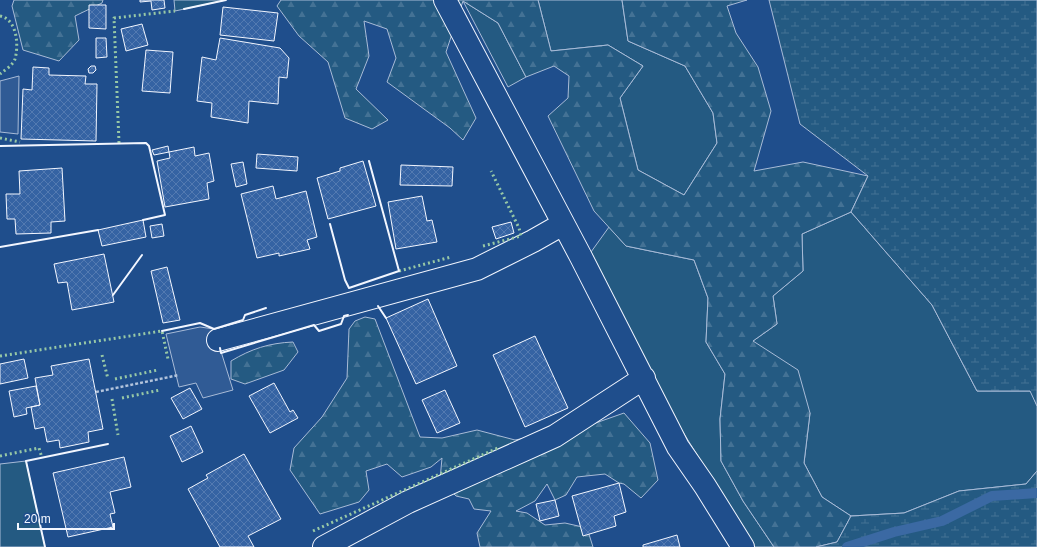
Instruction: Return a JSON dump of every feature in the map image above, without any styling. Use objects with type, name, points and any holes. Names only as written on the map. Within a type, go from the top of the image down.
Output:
[{"type":"street","points":[[445,0],[644,378],[678,446],[743,547]]},
{"type":"street","points":[[218,340],[476,269],[533,242],[563,224]]},
{"type":"street","points":[[324,547],[408,502],[555,436],[644,378]]},
{"type":"path","points":[[96,392],[179,375]]},
{"type":"green space","points":[[14,0],[103,0],[102,3],[75,16],[79,40],[59,61],[23,50],[12,6]]},
{"type":"green space","points":[[174,0],[226,0],[175,11]]},
{"type":"green space","points":[[281,0],[538,0],[551,51],[608,45],[643,66],[620,98],[638,170],[684,195],[717,143],[713,113],[685,66],[628,41],[622,0],[747,0],[727,6],[736,33],[758,67],[771,111],[754,171],[803,162],[868,176],[851,212],[802,234],[803,271],[773,296],[777,324],[753,341],[798,370],[810,413],[804,463],[822,497],[851,516],[837,542],[816,547],[774,547],[743,501],[721,461],[720,419],[725,374],[706,342],[708,298],[694,260],[626,246],[594,211],[548,116],[568,98],[569,76],[554,66],[526,77],[498,23],[463,1],[446,52],[476,118],[463,140],[450,128],[387,82],[396,58],[387,29],[364,21],[369,56],[356,89],[388,120],[372,129],[345,118],[328,62],[299,36],[277,6]]},
{"type":"green space","points":[[538,0],[622,0],[628,41],[685,66],[713,113],[717,143],[684,195],[638,170],[620,98],[643,66],[608,45],[551,51]]},
{"type":"green space","points":[[769,0],[1037,0],[1037,406],[1030,391],[977,391],[932,305],[851,212],[868,176],[800,124]]},
{"type":"green space","points":[[463,1],[498,23],[526,77],[508,87]]},
{"type":"green space","points":[[851,212],[932,305],[977,391],[1031,391],[1037,406],[1037,471],[1026,484],[959,491],[904,513],[851,516],[822,497],[804,463],[810,413],[753,341],[777,324],[773,296],[803,271],[802,234]]},
{"type":"green space","points":[[609,227],[626,246],[694,260],[708,298],[706,342],[725,374],[720,419],[721,461],[743,501],[774,547],[749,547],[719,490],[658,392],[591,252]]},
{"type":"green space","points":[[365,317],[375,319],[420,437],[442,438],[477,430],[515,440],[590,425],[624,413],[650,443],[658,480],[641,498],[624,484],[619,483],[605,474],[577,477],[566,495],[555,500],[547,484],[535,501],[516,511],[527,513],[545,525],[565,523],[587,528],[593,547],[480,547],[477,533],[491,511],[474,509],[469,499],[456,496],[440,480],[442,458],[431,467],[402,477],[387,464],[366,471],[369,490],[359,502],[320,514],[290,470],[294,448],[322,417],[347,378],[349,329],[355,321]]},
{"type":"green space","points":[[293,342],[298,352],[284,370],[245,384],[231,379],[231,361],[260,347]]},
{"type":"green space","points":[[26,461],[45,547],[0,547],[0,464]]},
{"type":"green space","points":[[1037,471],[1037,547],[816,547],[837,542],[851,516],[904,513],[959,491],[1026,484]]},
{"type":"shaded area","points":[[19,76],[18,134],[0,132],[0,81]]},
{"type":"shaded area","points":[[200,327],[214,329],[233,390],[203,398],[196,383],[179,387],[166,334]]},
{"type":"building","points":[[140,0],[164,0],[165,8],[152,10],[151,1],[140,2]]},
{"type":"building","points":[[89,5],[106,5],[106,29],[89,28]]},
{"type":"building","points":[[223,7],[278,13],[274,41],[220,35]]},
{"type":"building","points":[[142,24],[148,45],[126,51],[121,29]]},
{"type":"building","points":[[96,38],[106,38],[107,57],[96,58]]},
{"type":"building","points":[[220,38],[280,48],[289,58],[287,78],[279,77],[278,104],[249,101],[248,123],[211,117],[212,103],[197,101],[202,57],[216,60]]},
{"type":"building","points":[[146,50],[173,52],[170,93],[142,91]]},
{"type":"building","points":[[91,66],[95,66],[96,70],[93,73],[89,73],[88,69]]},
{"type":"building","points":[[33,67],[49,68],[49,75],[86,76],[85,84],[97,84],[96,141],[21,139],[23,89],[32,90]]},
{"type":"building","points":[[168,146],[169,152],[154,155],[152,150]]},
{"type":"building","points":[[194,147],[195,156],[209,153],[214,181],[207,183],[209,199],[165,207],[157,161],[170,158],[169,152]]},
{"type":"building","points":[[257,154],[298,157],[297,171],[256,168]]},
{"type":"building","points":[[363,161],[376,206],[328,219],[317,178],[340,171],[340,168]]},
{"type":"building","points":[[243,162],[247,184],[236,187],[231,164]]},
{"type":"building","points":[[401,165],[453,167],[452,186],[400,185]]},
{"type":"building","points":[[62,168],[65,221],[51,222],[51,233],[16,234],[15,219],[7,219],[6,194],[20,194],[19,171]]},
{"type":"building","points":[[273,186],[276,199],[306,191],[317,237],[307,240],[310,249],[279,256],[279,253],[257,258],[241,194]]},
{"type":"building","points":[[422,196],[427,221],[432,220],[437,242],[396,249],[388,202]]},
{"type":"building","points":[[143,220],[146,237],[102,246],[98,230]]},
{"type":"building","points":[[511,222],[514,233],[496,239],[492,227]]},
{"type":"building","points":[[162,224],[164,236],[152,238],[150,226]]},
{"type":"building","points":[[104,254],[114,302],[72,310],[67,282],[58,283],[54,264]]},
{"type":"building","points":[[167,267],[180,320],[163,323],[151,271]]},
{"type":"building","points":[[428,299],[457,366],[416,384],[386,318]]},
{"type":"building","points":[[535,336],[568,408],[525,427],[493,355]]},
{"type":"building","points":[[24,359],[28,378],[0,384],[0,364]]},
{"type":"building","points":[[89,359],[103,429],[88,432],[89,442],[60,448],[59,440],[47,442],[44,427],[35,429],[31,407],[40,405],[35,378],[53,375],[51,366]]},
{"type":"building","points":[[274,383],[290,412],[293,410],[298,418],[270,433],[249,396]]},
{"type":"building","points":[[36,386],[40,405],[26,408],[27,414],[14,417],[9,391]]},
{"type":"building","points":[[190,388],[202,409],[183,419],[171,398]]},
{"type":"building","points":[[445,390],[460,423],[437,433],[422,400]]},
{"type":"building","points":[[191,426],[203,452],[182,462],[170,436]]},
{"type":"building","points":[[244,454],[281,519],[248,536],[254,547],[220,547],[188,489],[208,478],[206,475]]},
{"type":"building","points":[[124,457],[131,487],[110,492],[115,513],[110,514],[113,527],[68,537],[53,473]]},
{"type":"building","points":[[619,483],[626,512],[614,516],[616,526],[583,536],[572,496]]},
{"type":"building","points":[[555,500],[559,516],[540,521],[536,504]]},
{"type":"building","points":[[677,535],[680,547],[643,547],[643,545]]},
{"type":"waterway","points":[[847,547],[894,532],[942,521],[992,496],[1037,493]]},
{"type":"hedge","points":[[119,143],[114,18],[175,11]]},
{"type":"hedge","points":[[0,16],[6,18],[13,27],[17,47],[14,61],[0,74]]},
{"type":"hedge","points":[[0,138],[20,142]]},
{"type":"hedge","points":[[483,246],[521,236],[519,228],[491,171]]},
{"type":"hedge","points":[[399,271],[451,257]]},
{"type":"hedge","points":[[0,356],[162,331],[168,359]]},
{"type":"hedge","points":[[102,355],[108,379]]},
{"type":"hedge","points":[[115,379],[158,370]]},
{"type":"hedge","points":[[122,398],[160,390]]},
{"type":"hedge","points":[[112,399],[118,435]]},
{"type":"hedge","points":[[313,531],[500,447]]},
{"type":"hedge","points":[[0,456],[39,448],[42,458]]},
{"type":"wall","points":[[184,9],[226,0]]},
{"type":"wall","points":[[0,146],[146,143],[149,146],[165,215],[143,220]]},
{"type":"wall","points":[[330,224],[345,280],[349,288],[399,271],[369,161]]},
{"type":"wall","points":[[0,247],[98,230]]},
{"type":"wall","points":[[113,295],[142,255]]},
{"type":"wall","points":[[378,306],[386,318]]},
{"type":"wall","points":[[162,331],[200,323],[214,329],[243,320],[245,315],[266,308]]},
{"type":"wall","points":[[220,348],[221,353],[314,325],[319,331],[341,324],[344,316],[348,315]]},
{"type":"wall","points":[[45,547],[26,461],[108,444]]}]
